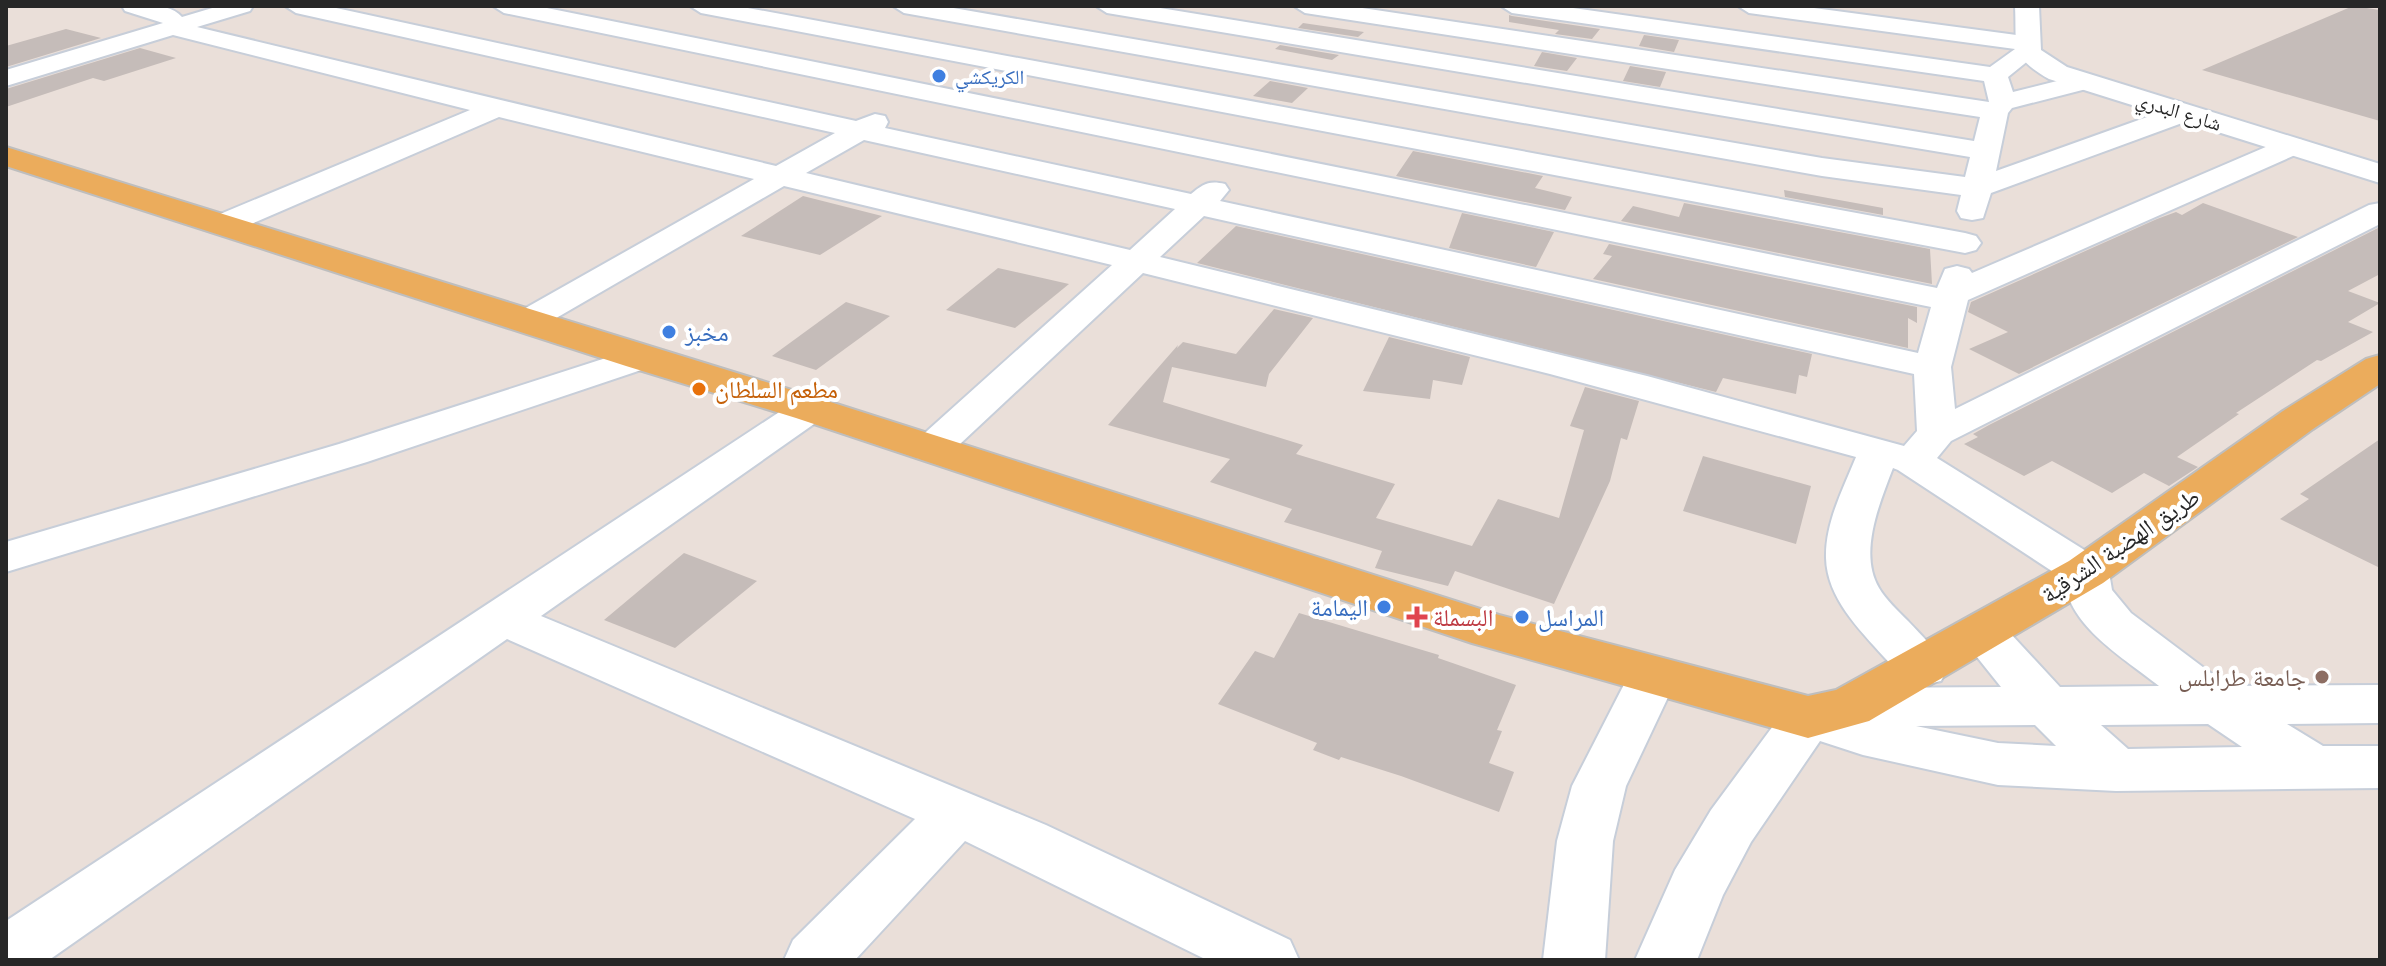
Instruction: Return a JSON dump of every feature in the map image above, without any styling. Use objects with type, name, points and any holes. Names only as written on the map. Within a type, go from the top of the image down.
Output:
[{"type":"main road","points":[[6,156],[810,409],[1490,630],[1653,676],[1829,712]]},
{"type":"main road","name":"طريق الهضبة الشرقية","points":[[1829,712],[1923,668],[2086,572],[2298,420],[2380,367]]},
{"type":"street","points":[[133,6],[169,16],[186,32],[494,110],[1137,260],[1616,379],[1896,456],[2086,572],[2089,594],[2114,625],[2215,703],[2314,768]]},
{"type":"street","points":[[6,78],[242,6]]},
{"type":"street","points":[[296,6],[1932,367]]},
{"type":"street","points":[[504,6],[1952,298],[2292,146]]},
{"type":"street","points":[[904,6],[1822,167],[1977,188],[2184,113]]},
{"type":"street","points":[[527,321],[1078,6]]},
{"type":"street","points":[[1107,6],[1986,151]]},
{"type":"street","points":[[1305,6],[1406,13],[1998,96],[2085,82]]},
{"type":"street","points":[[1512,6],[1998,96]]},
{"type":"street","points":[[1749,6],[2026,47]]},
{"type":"street","points":[[224,224],[664,38],[722,8],[1965,243]]},
{"type":"street","points":[[1937,433],[1932,367],[1952,298],[1998,96],[2026,47],[2027,10],[1998,10]]},
{"type":"street","points":[[931,449],[1406,13]]},
{"type":"street","name":"شارع البدري","points":[[2026,47],[2043,65],[2085,82],[2380,174]]},
{"type":"street","points":[[1923,668],[1855,589],[1848,566],[1857,512],[1896,456],[2380,212]]},
{"type":"street","points":[[6,557],[353,453],[640,358]]},
{"type":"street","points":[[6,955],[499,617],[810,409]]},
{"type":"street","points":[[499,617],[1026,842],[1268,960]]},
{"type":"street","points":[[1981,632],[2046,705],[2116,770]]},
{"type":"street","points":[[1574,960],[1585,841],[1599,786],[1653,676]]},
{"type":"street","points":[[1666,960],[1696,888],[1731,826],[1829,712],[2046,705],[2380,704]]},
{"type":"street","points":[[1829,712],[1863,735],[1998,764],[2116,770],[2380,767]]},
{"type":"street","points":[[815,960],[956,813]]},
{"type":"building","points":[[2353,6],[2380,10],[2380,121],[2202,70]]},
{"type":"building","points":[[1509,15],[1600,29],[1592,39],[1555,34],[1559,30],[1509,22]]},
{"type":"building","points":[[1303,23],[1364,32],[1358,37],[1298,28]]},
{"type":"building","points":[[66,29],[101,38],[6,67],[6,46]]},
{"type":"building","points":[[1644,35],[1679,40],[1674,52],[1639,46]]},
{"type":"building","points":[[1280,45],[1339,55],[1332,60],[1275,49]]},
{"type":"building","points":[[140,48],[176,58],[104,81],[93,78],[6,107],[6,89]]},
{"type":"building","points":[[1542,52],[1577,58],[1567,71],[1534,66]]},
{"type":"building","points":[[1630,66],[1666,72],[1660,87],[1623,81]]},
{"type":"building","points":[[1270,81],[1308,88],[1292,103],[1253,96]]},
{"type":"building","points":[[1413,151],[1543,176],[1535,188],[1572,197],[1565,210],[1396,176]]},
{"type":"building","points":[[1784,190],[1883,208],[1883,215],[1785,197]]},
{"type":"building","points":[[803,196],[882,216],[820,255],[741,236]]},
{"type":"building","points":[[1684,203],[1930,249],[1932,284],[1621,221],[1633,206],[1679,217]]},
{"type":"building","points":[[2203,203],[2298,237],[2019,374],[1969,349],[2008,332],[1968,312],[1971,302],[2157,219],[2176,212],[2182,215]]},
{"type":"building","points":[[1462,213],[1554,232],[1536,267],[1449,248]]},
{"type":"building","points":[[1236,226],[1812,354],[1807,377],[1799,375],[1796,394],[1723,378],[1716,392],[1197,263]]},
{"type":"building","points":[[2380,227],[2380,274],[2348,291],[2380,303],[2348,322],[2373,332],[2321,361],[2317,360],[2236,413],[2239,414],[2177,457],[2198,467],[2169,486],[2144,473],[2112,493],[2052,461],[2024,476],[1964,444],[1978,437],[1973,434],[1989,425]]},
{"type":"building","points":[[1609,244],[1917,307],[1917,323],[1908,318],[1908,348],[1593,279],[1612,256],[1603,254]]},
{"type":"building","points":[[998,268],[1069,284],[1015,328],[946,310]]},
{"type":"building","points":[[846,302],[890,316],[816,370],[772,356]]},
{"type":"building","points":[[1274,309],[1313,318],[1269,374],[1266,387],[1172,367],[1163,402],[1303,445],[1296,454],[1395,484],[1376,518],[1472,546],[1498,499],[1559,518],[1584,430],[1570,426],[1585,387],[1639,401],[1627,440],[1621,438],[1610,481],[1554,604],[1455,571],[1448,586],[1375,568],[1382,551],[1284,522],[1292,509],[1210,482],[1230,459],[1108,425],[1178,345],[1177,348],[1183,342],[1236,354]]},
{"type":"building","points":[[1389,337],[1470,357],[1462,385],[1433,380],[1430,399],[1363,391]]},
{"type":"building","points":[[2380,439],[2380,568],[2280,519],[2309,499],[2300,494]]},
{"type":"building","points":[[1703,456],[1811,486],[1796,544],[1683,511]]},
{"type":"building","points":[[684,553],[757,581],[675,648],[604,620]]},
{"type":"building","points":[[1299,613],[1439,655],[1438,658],[1516,685],[1497,730],[1502,731],[1489,763],[1514,772],[1499,812],[1401,776],[1341,757],[1339,760],[1313,750],[1317,743],[1218,704],[1255,651],[1274,658]]},
{"type":"place","name":"الكريكشي","points":[[939,76]]},
{"type":"place","name":"مخبز","points":[[669,332]]},
{"type":"place","name":"مطعم السلطان","points":[[699,389]]},
{"type":"place","name":"اليمامة","points":[[1384,607]]},
{"type":"place","name":"البسملة","points":[[1417,617]]},
{"type":"place","name":"المراسل","points":[[1522,617]]},
{"type":"place","name":"جامعة طرابلس","points":[[2322,677]]}]
